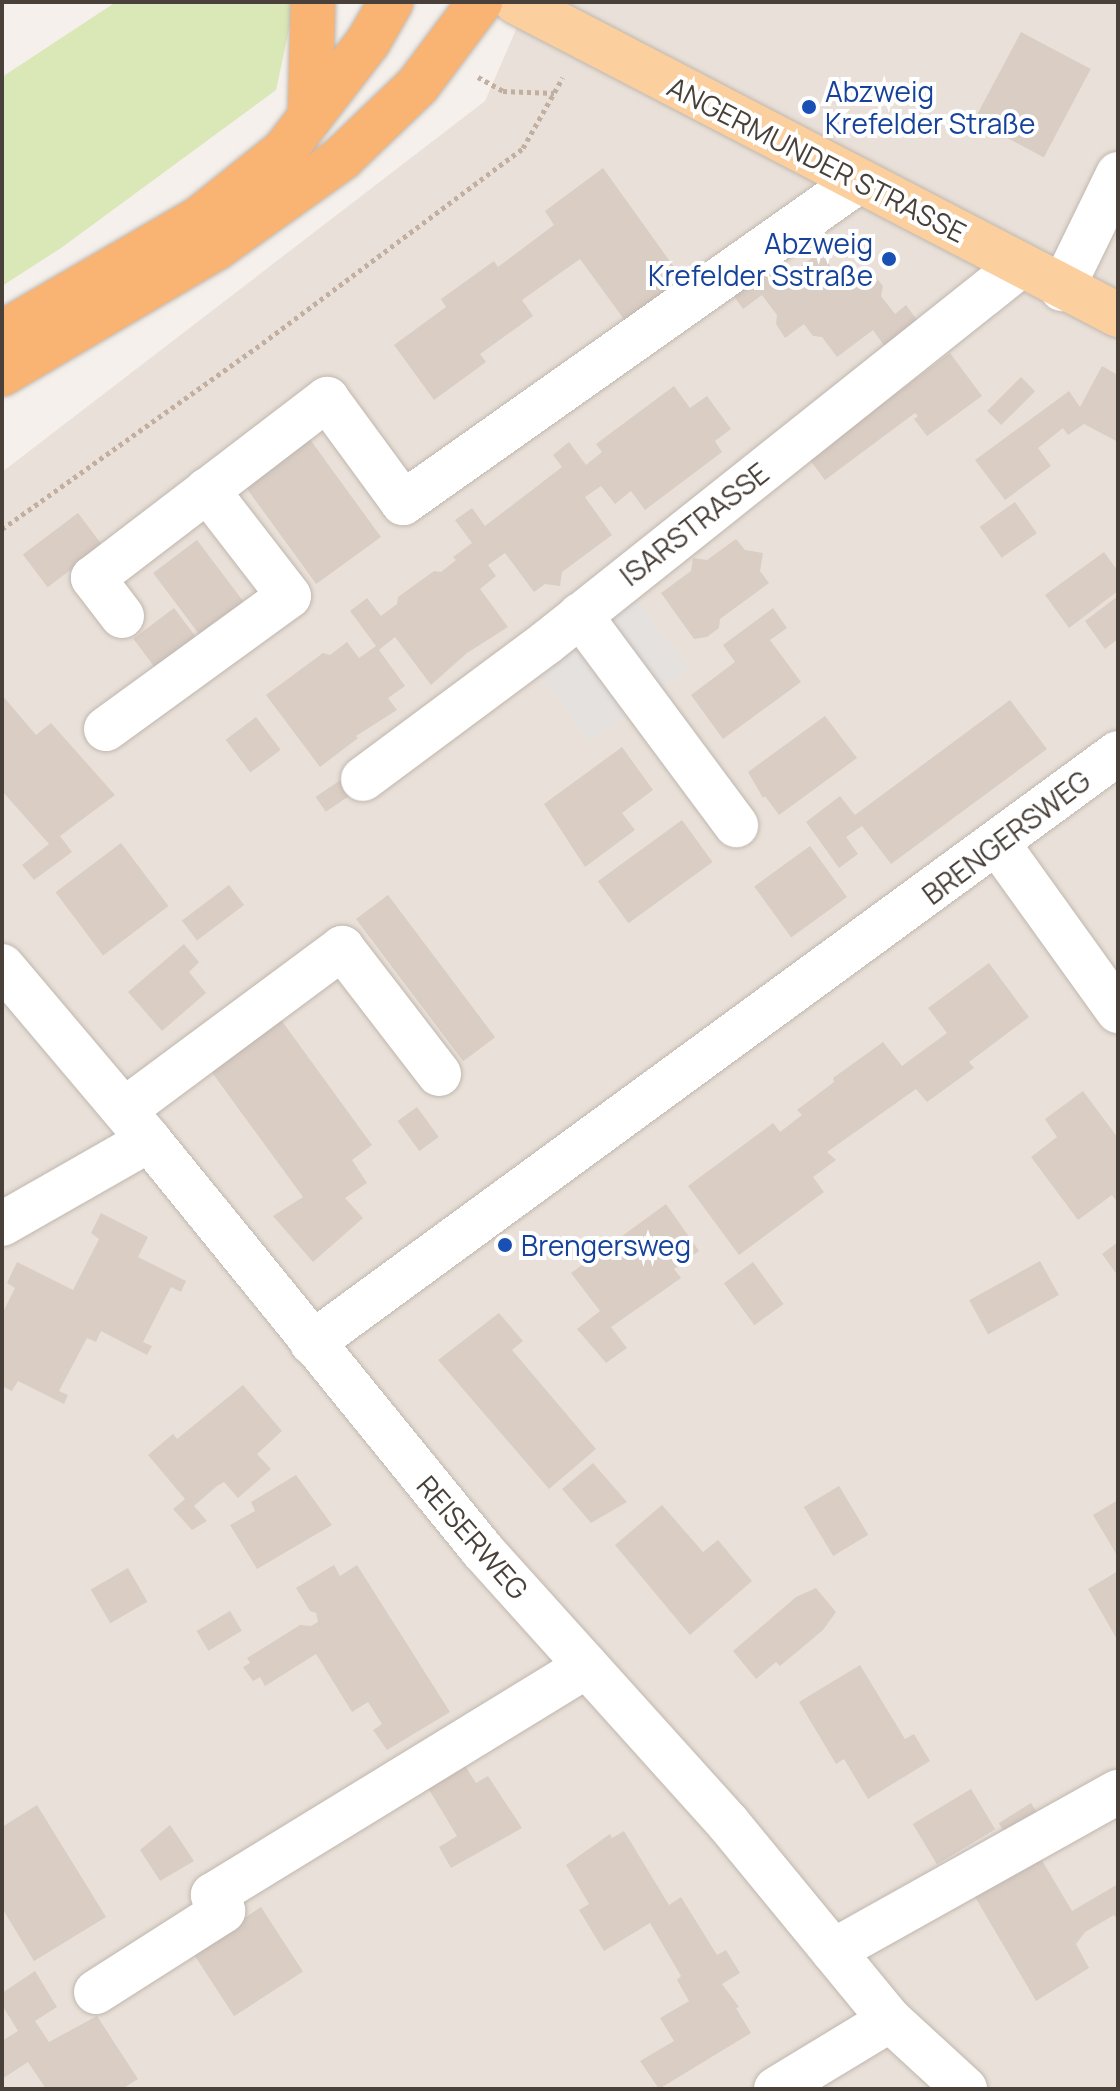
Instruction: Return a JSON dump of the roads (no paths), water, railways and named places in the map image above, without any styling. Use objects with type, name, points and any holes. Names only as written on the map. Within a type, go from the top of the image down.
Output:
[{"type":"highway","points":[[310,117],[313,2]]},
{"type":"highway","points":[[2,333],[199,219],[284,151],[368,42],[391,2]]},
{"type":"highway","points":[[2,374],[216,248],[342,158],[418,85],[480,2]]},
{"type":"main road","name":"ANGERMUNDER STRASSE","points":[[516,2],[1062,289],[1118,315]]},
{"type":"street","points":[[1062,289],[1118,174]]},
{"type":"street","points":[[122,616],[93,578],[327,399],[403,503],[859,181]]},
{"type":"street","name":"ISARSTRASSE","points":[[363,779],[546,643],[1021,265]]},
{"type":"street","points":[[106,729],[289,596],[207,490]]},
{"type":"street","points":[[580,615],[736,825]]},
{"type":"street","name":"BRENGERSWEG","points":[[312,1343],[998,844],[1118,753]]},
{"type":"street","points":[[998,844],[1118,1011]]},
{"type":"street","points":[[2,1224],[137,1125],[342,948],[439,1074]]},
{"type":"street","name":"REISERWEG","points":[[2,966],[137,1125],[483,1551],[728,1823],[890,2020],[965,2089]]},
{"type":"street","points":[[96,1992],[223,1911],[213,1895],[586,1666]]},
{"type":"street","points":[[833,1951],[1118,1792]]},
{"type":"street","points":[[776,2089],[890,2020]]},
{"type":"place","name":"Abzweig Krefelder Straße","points":[[809,107]]},
{"type":"place","name":"Abzweig Krefelder Sstraße","points":[[889,259]]},
{"type":"place","name":"Brengersweg","points":[[505,1245]]}]
